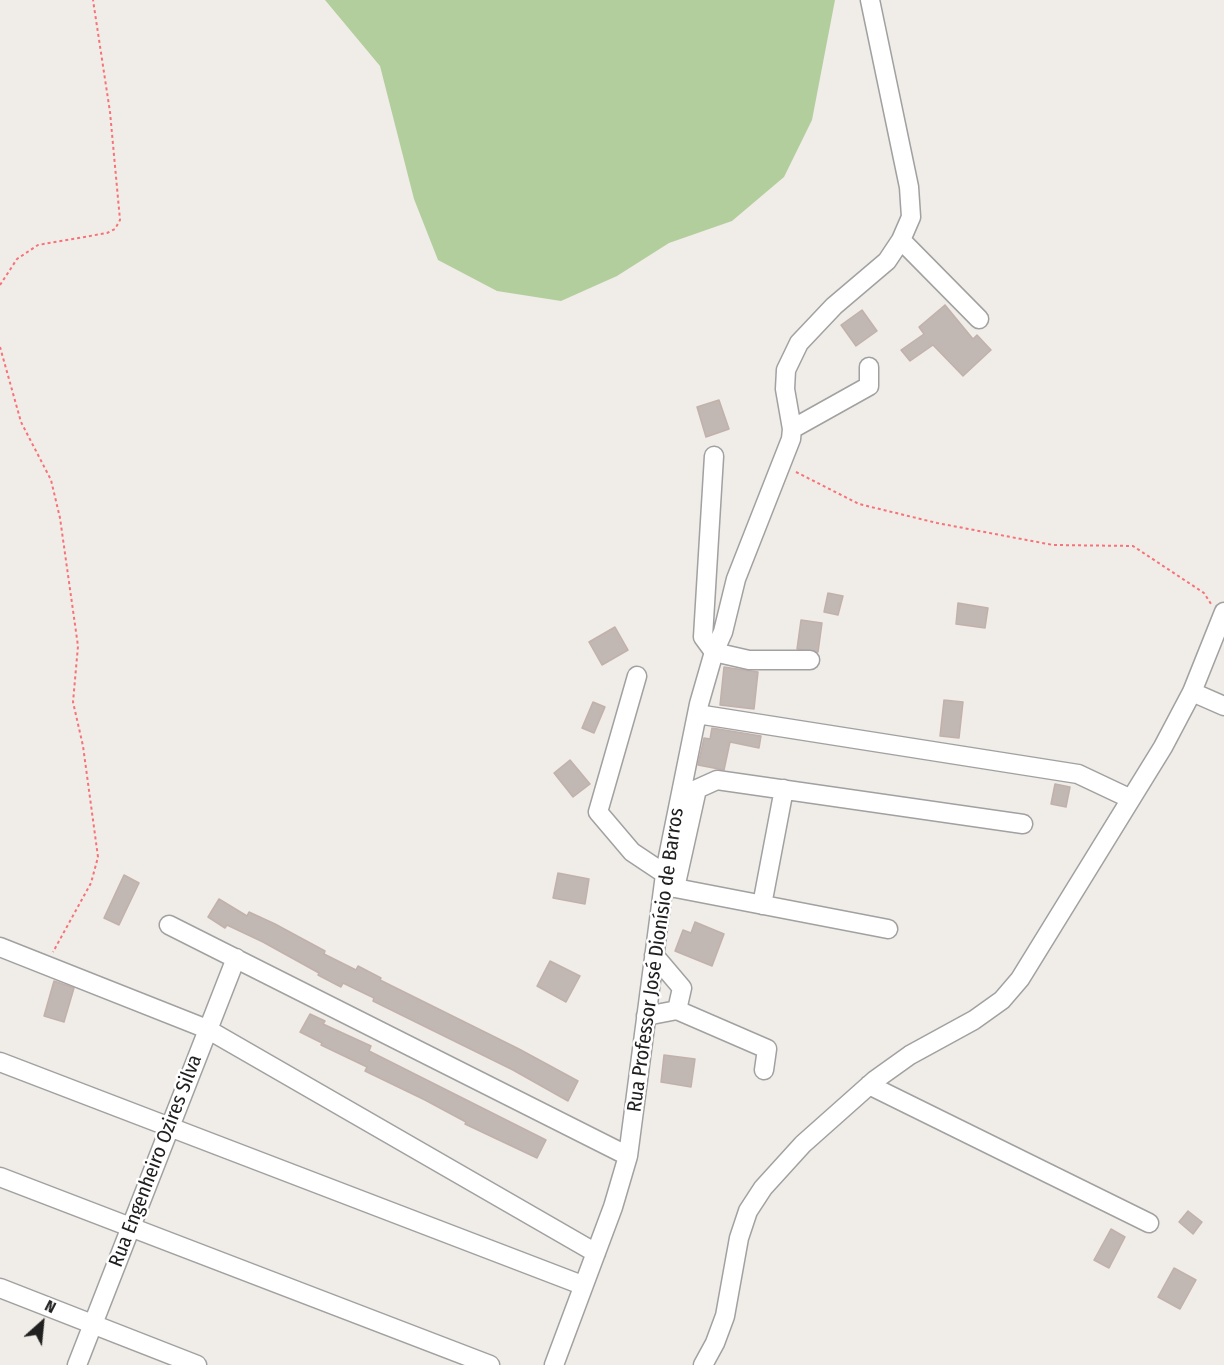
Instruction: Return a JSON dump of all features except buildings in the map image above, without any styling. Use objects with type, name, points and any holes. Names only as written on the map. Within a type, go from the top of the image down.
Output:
[{"type":"street","name":"Rua Professor José Dionísio de Barros","points":[[554,1365],[582,1285],[596,1253],[628,1156],[654,955],[698,714],[714,652],[723,632],[748,547],[782,465],[792,429],[787,409],[786,370],[799,343],[834,306],[887,261],[901,240],[911,217],[909,187],[870,0]]},
{"type":"street","points":[[901,240],[979,319]]},
{"type":"street","points":[[792,429],[869,386],[869,367]]},
{"type":"street","points":[[714,456],[703,637],[714,652],[749,660],[810,660]]},
{"type":"street","points":[[703,1365],[715,1343],[725,1316],[739,1238],[748,1211],[764,1188],[802,1144],[869,1085],[910,1055],[974,1020],[1002,999],[1020,979],[1163,747],[1192,692],[1222,616]]},
{"type":"street","points":[[637,676],[598,812],[632,852],[668,883],[762,905],[888,929]]},
{"type":"street","points":[[1192,692],[1224,705]]},
{"type":"street","points":[[698,714],[1078,774],[1131,799]]},
{"type":"street","points":[[668,883],[697,789],[717,780],[1023,824]]},
{"type":"street","points":[[762,905],[784,789]]},
{"type":"street","points":[[169,925],[628,1156]]},
{"type":"street","points":[[0,947],[207,1029],[596,1253]]},
{"type":"street","points":[[654,955],[682,988],[677,1010]]},
{"type":"street","name":"Rua Engenheiro Ozires Silva","points":[[77,1365],[133,1227],[170,1125],[236,958]]},
{"type":"street","points":[[646,1016],[677,1010],[767,1049],[764,1070]]},
{"type":"street","points":[[0,1062],[170,1125],[582,1285]]},
{"type":"street","points":[[869,1085],[1149,1223]]},
{"type":"street","points":[[0,1177],[490,1365]]},
{"type":"street","points":[[0,1288],[197,1365]]},
{"type":"path","points":[[0,285],[18,259],[38,245],[106,233],[116,229],[120,220],[110,112],[93,0]]},
{"type":"path","points":[[0,347],[21,422],[51,480],[60,518],[78,646],[73,702],[83,746],[98,857],[91,883],[46,965]]},
{"type":"path","points":[[782,465],[859,504],[937,523],[1053,545],[1133,546],[1204,593],[1222,616]]},
{"type":"green space","points":[[325,0],[835,0],[812,120],[784,177],[732,221],[669,243],[617,276],[561,301],[497,291],[438,260],[414,199],[380,66]]}]
